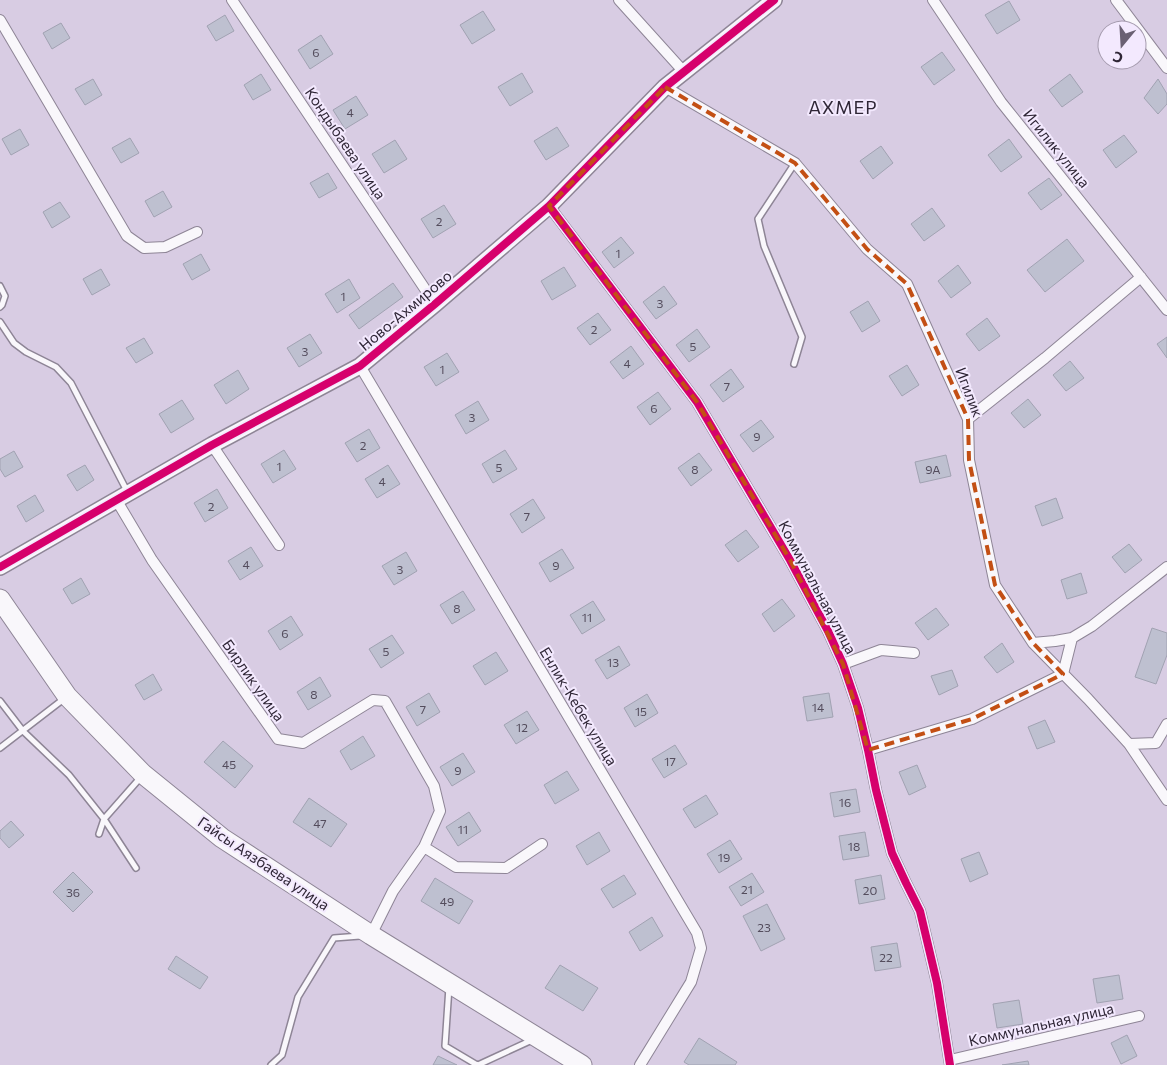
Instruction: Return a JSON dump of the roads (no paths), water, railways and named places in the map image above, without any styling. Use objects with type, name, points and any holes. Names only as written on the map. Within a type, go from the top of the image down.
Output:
[{"type":"highway","name":"Гайсы Аязбаева улица","points":[[0,599],[67,696],[143,774],[222,838],[371,935],[582,1065]]},
{"type":"street","name":"Кондыбаева улица","points":[[232,0],[435,304]]},
{"type":"street","points":[[619,0],[684,72]]},
{"type":"street","name":"Ново-Ахмирово","points":[[0,566],[212,445],[360,366],[549,206],[665,87],[774,0]]},
{"type":"street","name":"Игилик улица","points":[[933,0],[1001,102],[1167,310]]},
{"type":"street","points":[[1116,0],[1167,68]]},
{"type":"street","points":[[0,20],[127,236],[144,248],[165,247],[197,232]]},
{"type":"street","name":"Игилик","points":[[665,87],[795,163],[867,249],[907,284],[968,420],[969,460],[994,585],[1033,643],[1129,744],[1167,800]]},
{"type":"street","name":"Коммунальная улица","points":[[549,206],[697,402],[790,560],[828,631],[843,664],[858,708],[892,852],[920,911],[937,983],[950,1063],[1139,1016]]},
{"type":"street","points":[[968,420],[1141,277]]},
{"type":"street","name":"Енлик-Кебек улица","points":[[360,366],[697,933],[701,948],[691,982],[640,1065]]},
{"type":"street","points":[[212,445],[279,545]]},
{"type":"street","name":"Бирлик улица","points":[[123,497],[152,560],[278,740],[304,743],[373,700],[385,700],[434,786],[440,811],[424,847],[392,891],[371,935]]},
{"type":"street","points":[[1033,643],[1072,638],[1092,626],[1167,567]]},
{"type":"street","points":[[868,750],[972,719],[1063,674],[1072,638]]},
{"type":"street","name":"Коммунальная улица","points":[[843,664],[880,650],[914,653]]},
{"type":"street","points":[[1129,744],[1156,743],[1167,724]]},
{"type":"street","points":[[424,847],[456,867],[506,868],[542,844]]},
{"type":"lane","points":[[794,364],[802,338],[764,246],[758,219],[795,163]]},
{"type":"lane","points":[[0,286],[5,296],[0,307]]},
{"type":"lane","points":[[0,322],[14,343],[26,352],[56,367],[71,383],[123,497]]},
{"type":"lane","points":[[0,748],[67,696]]},
{"type":"lane","points":[[0,701],[23,731],[69,775],[104,819],[136,868]]},
{"type":"lane","points":[[99,834],[104,819],[143,774]]},
{"type":"lane","points":[[271,1065],[282,1055],[298,997],[334,938],[371,935]]},
{"type":"lane","points":[[449,984],[445,1046],[478,1065],[538,1037]]},
{"type":"district","name":"АХМЕР","points":[[843,107]]}]
